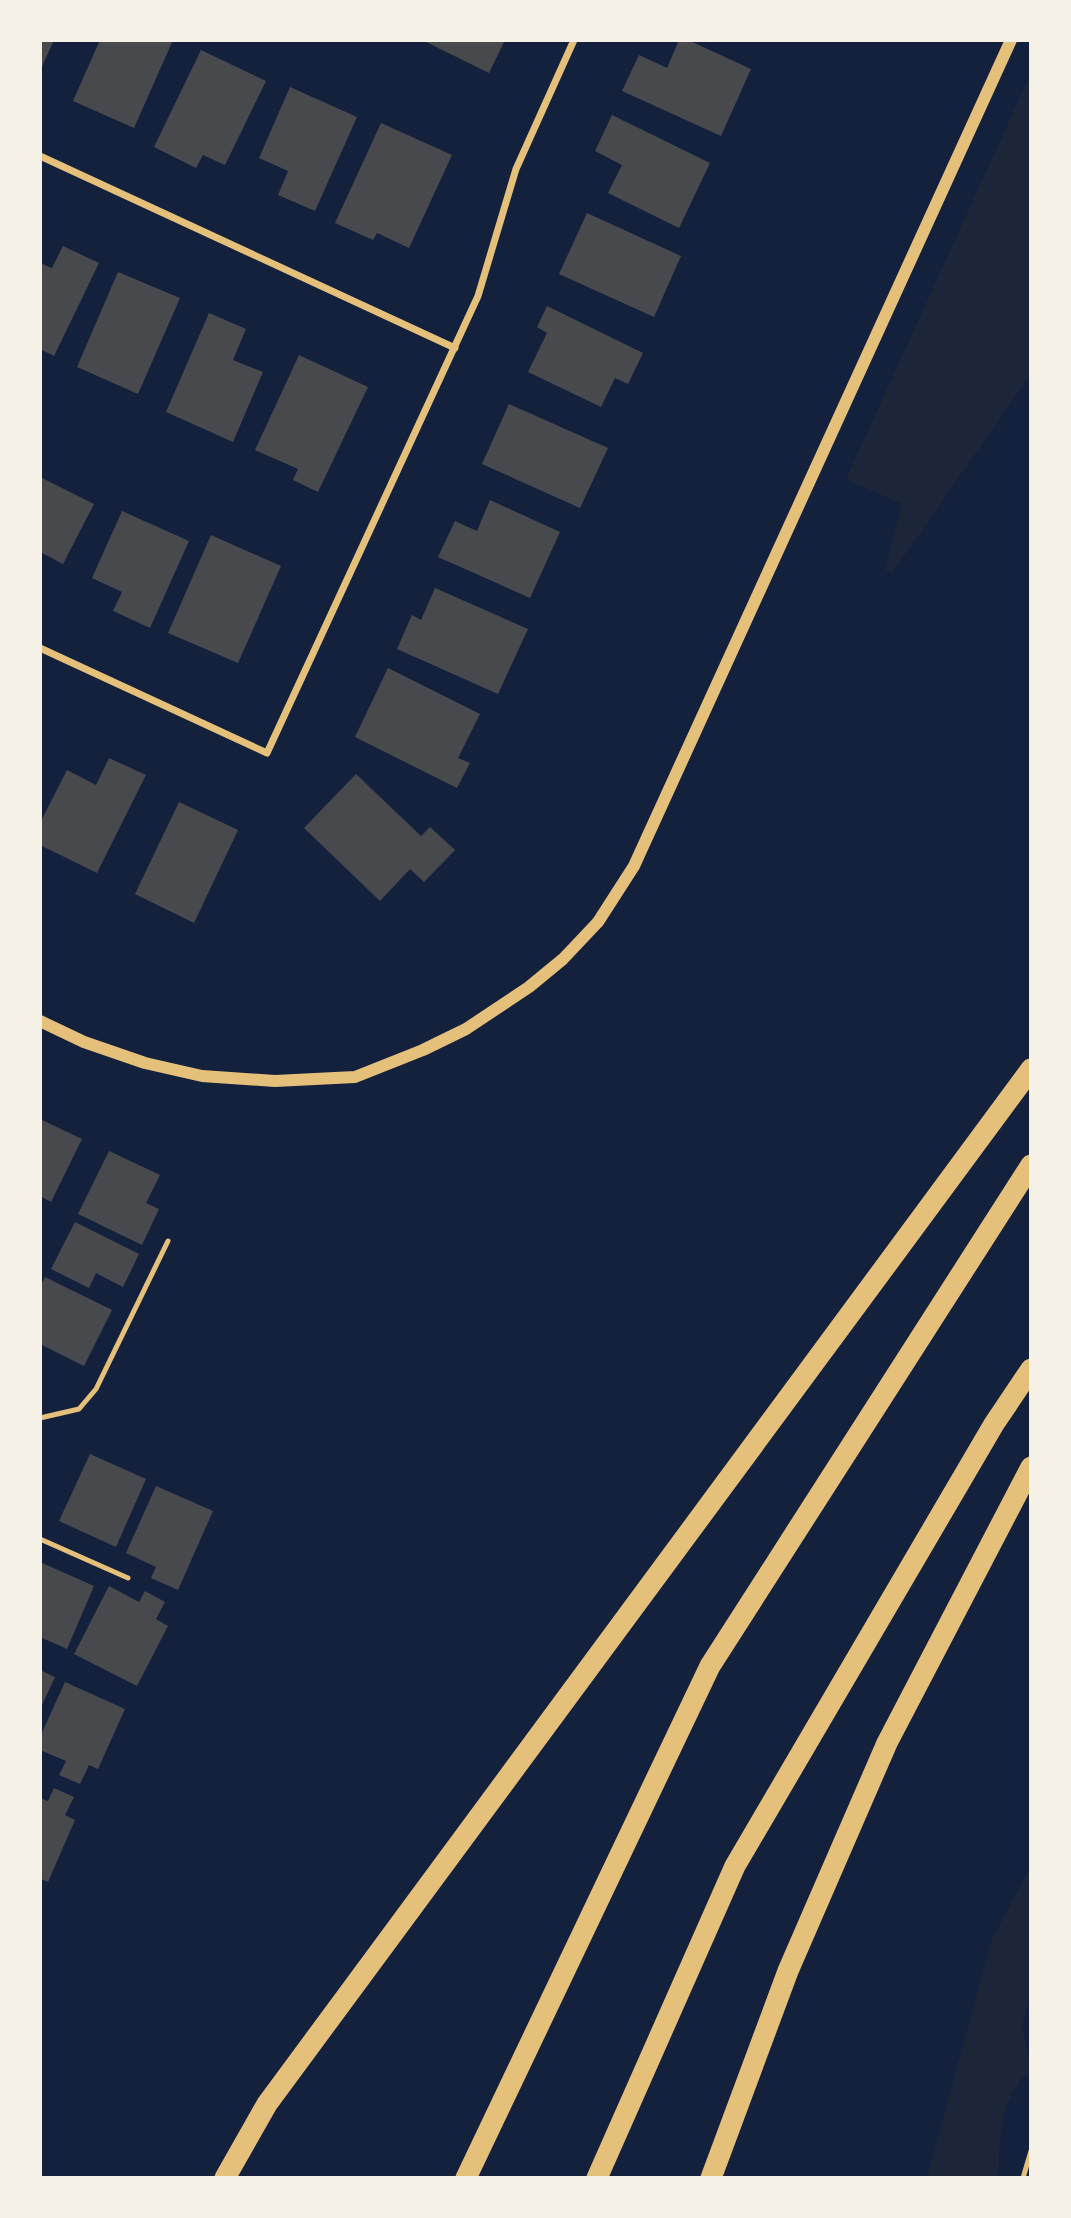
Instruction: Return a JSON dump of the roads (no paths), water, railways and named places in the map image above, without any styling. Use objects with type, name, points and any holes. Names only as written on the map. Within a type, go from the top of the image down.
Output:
[{"type":"highway","points":[[225,2178],[267,2104],[1031,1069]]},
{"type":"highway","points":[[466,2178],[710,1666],[1031,1165]]},
{"type":"highway","points":[[597,2178],[735,1866],[994,1424],[1031,1369]]},
{"type":"highway","points":[[710,2178],[788,1971],[887,1743],[1031,1467]]},
{"type":"street","points":[[40,648],[267,753],[478,296],[516,169],[574,40]]},
{"type":"street","points":[[40,1021],[84,1042],[145,1063],[202,1076],[275,1081],[355,1077],[423,1050],[466,1029],[563,959],[598,922],[639,853],[1012,40]]},
{"type":"street","points":[[40,156],[455,348]]},
{"type":"lane","points":[[40,1418],[79,1409],[96,1389],[168,1241]]},
{"type":"lane","points":[[40,1539],[128,1578]]},
{"type":"lane","points":[[1023,2178],[1031,2151]]}]
